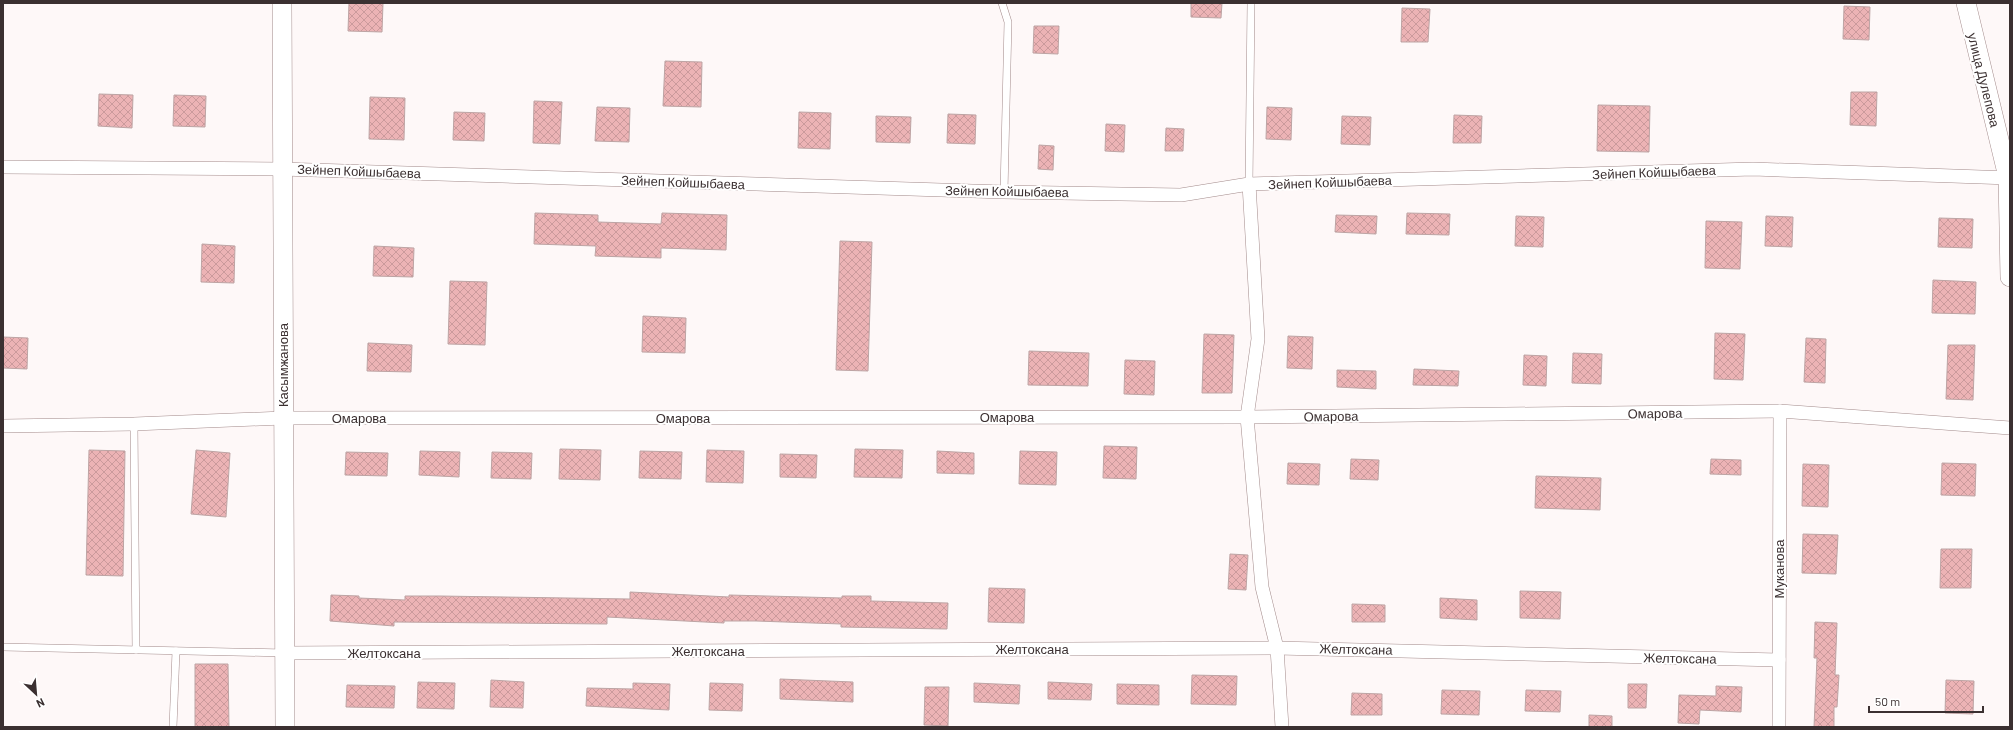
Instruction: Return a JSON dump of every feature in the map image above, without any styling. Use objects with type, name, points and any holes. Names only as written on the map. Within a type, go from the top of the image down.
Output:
[{"type":"street","name":"Касымжанова","points":[[282,3],[281,169],[285,727]]},
{"type":"street","name":"улица Дулепова","points":[[1966,3],[2009,178],[2010,277]]},
{"type":"street","name":"Зейнеп Койшыбаева","points":[[3,167],[281,169],[1004,192],[1181,195],[1249,184],[1753,169],[2009,178]]},
{"type":"street","points":[[1249,184],[1258,340],[1247,417],[1262,587],[1277,648],[1282,727]]},
{"type":"street","name":"Омарова","points":[[3,426],[134,424],[283,418],[1247,417],[1780,411],[2010,428]]},
{"type":"street","name":"Муканова","points":[[1779,727],[1780,411]]},
{"type":"street","name":"Желтоксана","points":[[285,653],[1277,648],[1779,660]]},
{"type":"lane","points":[[1002,3],[1008,22],[1004,192]]},
{"type":"lane","points":[[1249,184],[1251,3]]},
{"type":"lane","points":[[134,424],[136,650]]},
{"type":"lane","points":[[3,647],[285,653]]},
{"type":"lane","points":[[173,727],[176,651]]},
{"type":"building","points":[[349,3],[383,3],[382,32],[348,31]]},
{"type":"building","points":[[1191,3],[1222,3],[1221,18],[1191,17]]},
{"type":"building","points":[[1844,6],[1870,7],[1869,40],[1843,39]]},
{"type":"building","points":[[1402,8],[1430,9],[1428,42],[1401,42]]},
{"type":"building","points":[[1034,26],[1059,26],[1058,54],[1033,53]]},
{"type":"building","points":[[665,61],[702,62],[701,107],[663,106]]},
{"type":"building","points":[[1851,92],[1877,92],[1876,126],[1850,125]]},
{"type":"building","points":[[99,94],[133,95],[132,128],[98,126]]},
{"type":"building","points":[[174,95],[206,96],[205,127],[173,126]]},
{"type":"building","points":[[370,97],[405,98],[404,140],[369,139]]},
{"type":"building","points":[[534,101],[562,102],[560,144],[533,143]]},
{"type":"building","points":[[1598,105],[1650,106],[1649,152],[1597,151]]},
{"type":"building","points":[[597,107],[630,108],[629,142],[595,141]]},
{"type":"building","points":[[1267,107],[1292,108],[1291,140],[1266,139]]},
{"type":"building","points":[[454,112],[485,113],[484,141],[453,140]]},
{"type":"building","points":[[799,112],[831,113],[830,149],[798,148]]},
{"type":"building","points":[[948,114],[976,115],[975,144],[947,143]]},
{"type":"building","points":[[1454,115],[1482,116],[1481,143],[1453,143]]},
{"type":"building","points":[[876,116],[911,117],[910,143],[876,142]]},
{"type":"building","points":[[1342,116],[1371,117],[1370,145],[1341,144]]},
{"type":"building","points":[[1106,124],[1125,125],[1124,152],[1105,151]]},
{"type":"building","points":[[1166,128],[1184,129],[1183,151],[1165,151]]},
{"type":"building","points":[[1039,145],[1054,146],[1053,170],[1038,169]]},
{"type":"building","points":[[535,213],[598,215],[598,222],[661,224],[662,213],[727,215],[726,250],[661,248],[661,258],[595,256],[596,246],[534,244]]},
{"type":"building","points":[[1407,213],[1450,214],[1449,235],[1406,234]]},
{"type":"building","points":[[1336,215],[1377,216],[1376,234],[1335,232]]},
{"type":"building","points":[[1516,216],[1544,217],[1543,247],[1515,246]]},
{"type":"building","points":[[1766,216],[1793,217],[1792,247],[1765,246]]},
{"type":"building","points":[[1939,218],[1973,219],[1972,248],[1938,247]]},
{"type":"building","points":[[1706,221],[1742,222],[1740,269],[1705,268]]},
{"type":"building","points":[[840,241],[872,242],[868,371],[836,370]]},
{"type":"building","points":[[202,244],[235,246],[234,283],[201,282]]},
{"type":"building","points":[[374,246],[414,248],[413,277],[373,276]]},
{"type":"building","points":[[1933,280],[1976,282],[1975,314],[1932,313]]},
{"type":"building","points":[[450,281],[487,282],[485,345],[448,344]]},
{"type":"building","points":[[643,316],[686,318],[685,353],[642,352]]},
{"type":"building","points":[[1715,333],[1745,334],[1743,380],[1714,379]]},
{"type":"building","points":[[1204,334],[1234,335],[1232,393],[1202,393]]},
{"type":"building","points":[[1288,336],[1313,337],[1312,369],[1287,368]]},
{"type":"building","points":[[3,337],[28,338],[27,369],[3,368]]},
{"type":"building","points":[[1806,338],[1826,339],[1825,383],[1804,382]]},
{"type":"building","points":[[368,343],[412,345],[411,372],[367,371]]},
{"type":"building","points":[[1948,345],[1975,345],[1973,400],[1946,399]]},
{"type":"building","points":[[1029,351],[1089,353],[1088,386],[1028,385]]},
{"type":"building","points":[[1573,353],[1602,354],[1601,384],[1572,383]]},
{"type":"building","points":[[1524,355],[1547,356],[1546,386],[1523,385]]},
{"type":"building","points":[[1125,360],[1155,361],[1154,395],[1124,394]]},
{"type":"building","points":[[1414,369],[1459,371],[1458,386],[1413,385]]},
{"type":"building","points":[[1337,370],[1376,371],[1376,389],[1337,387]]},
{"type":"building","points":[[1104,446],[1137,447],[1136,479],[1103,478]]},
{"type":"building","points":[[560,449],[601,450],[600,480],[559,479]]},
{"type":"building","points":[[855,449],[903,450],[902,478],[854,477]]},
{"type":"building","points":[[89,450],[125,451],[123,576],[86,575]]},
{"type":"building","points":[[196,450],[230,453],[226,517],[191,514]]},
{"type":"building","points":[[707,450],[744,451],[743,483],[706,482]]},
{"type":"building","points":[[420,451],[460,452],[459,477],[419,475]]},
{"type":"building","points":[[640,451],[682,452],[681,479],[639,478]]},
{"type":"building","points":[[937,451],[974,453],[974,474],[937,473]]},
{"type":"building","points":[[1020,451],[1057,452],[1056,485],[1019,484]]},
{"type":"building","points":[[346,452],[388,453],[387,476],[345,475]]},
{"type":"building","points":[[492,452],[532,453],[531,479],[491,478]]},
{"type":"building","points":[[780,454],[817,455],[816,478],[780,477]]},
{"type":"building","points":[[1351,459],[1379,460],[1378,480],[1350,479]]},
{"type":"building","points":[[1711,459],[1741,460],[1741,475],[1710,474]]},
{"type":"building","points":[[1288,463],[1320,464],[1319,485],[1287,484]]},
{"type":"building","points":[[1942,463],[1976,464],[1975,496],[1941,495]]},
{"type":"building","points":[[1803,464],[1829,465],[1828,507],[1802,506]]},
{"type":"building","points":[[1536,476],[1601,478],[1600,510],[1535,508]]},
{"type":"building","points":[[1803,534],[1838,535],[1836,574],[1802,573]]},
{"type":"building","points":[[1941,549],[1972,549],[1971,588],[1940,588]]},
{"type":"building","points":[[1230,554],[1248,555],[1246,590],[1228,589]]},
{"type":"building","points":[[989,588],[1025,589],[1024,623],[988,622]]},
{"type":"building","points":[[1520,591],[1561,592],[1560,619],[1520,618]]},
{"type":"building","points":[[630,592],[729,597],[729,595],[842,598],[842,596],[871,596],[871,601],[948,603],[947,629],[841,627],[841,624],[756,621],[724,621],[724,623],[607,617],[607,624],[394,622],[394,626],[330,621],[331,595],[405,600],[405,596],[630,599]]},
{"type":"building","points":[[1440,598],[1477,600],[1477,620],[1440,618]]},
{"type":"building","points":[[1352,604],[1385,605],[1385,622],[1352,622]]},
{"type":"building","points":[[1815,622],[1837,623],[1835,675],[1839,675],[1837,707],[1834,707],[1834,727],[1814,727],[1817,658],[1814,658]]},
{"type":"building","points":[[195,664],[228,664],[229,727],[195,727]]},
{"type":"building","points":[[1192,675],[1237,676],[1236,705],[1191,704]]},
{"type":"building","points":[[780,679],[853,682],[853,702],[780,699]]},
{"type":"building","points":[[491,680],[524,682],[523,708],[490,707]]},
{"type":"building","points":[[1946,680],[1974,681],[1973,714],[1945,713]]},
{"type":"building","points":[[418,682],[455,683],[454,709],[417,708]]},
{"type":"building","points":[[1048,682],[1092,684],[1091,700],[1048,699]]},
{"type":"building","points":[[633,683],[670,684],[669,710],[586,706],[587,688],[633,689]]},
{"type":"building","points":[[710,683],[743,684],[742,711],[709,710]]},
{"type":"building","points":[[974,683],[1020,685],[1019,704],[974,702]]},
{"type":"building","points":[[1117,684],[1159,685],[1159,705],[1117,704]]},
{"type":"building","points":[[1628,684],[1647,684],[1646,708],[1628,708]]},
{"type":"building","points":[[347,685],[395,686],[394,708],[346,707]]},
{"type":"building","points":[[1716,686],[1742,687],[1741,712],[1700,710],[1699,724],[1678,723],[1679,695],[1716,696]]},
{"type":"building","points":[[925,687],[949,687],[948,726],[924,725]]},
{"type":"building","points":[[1442,690],[1480,691],[1479,715],[1441,714]]},
{"type":"building","points":[[1526,690],[1561,691],[1560,712],[1525,711]]},
{"type":"building","points":[[1352,693],[1382,694],[1382,715],[1351,715]]},
{"type":"building","points":[[1589,715],[1612,716],[1612,727],[1589,727]]}]
